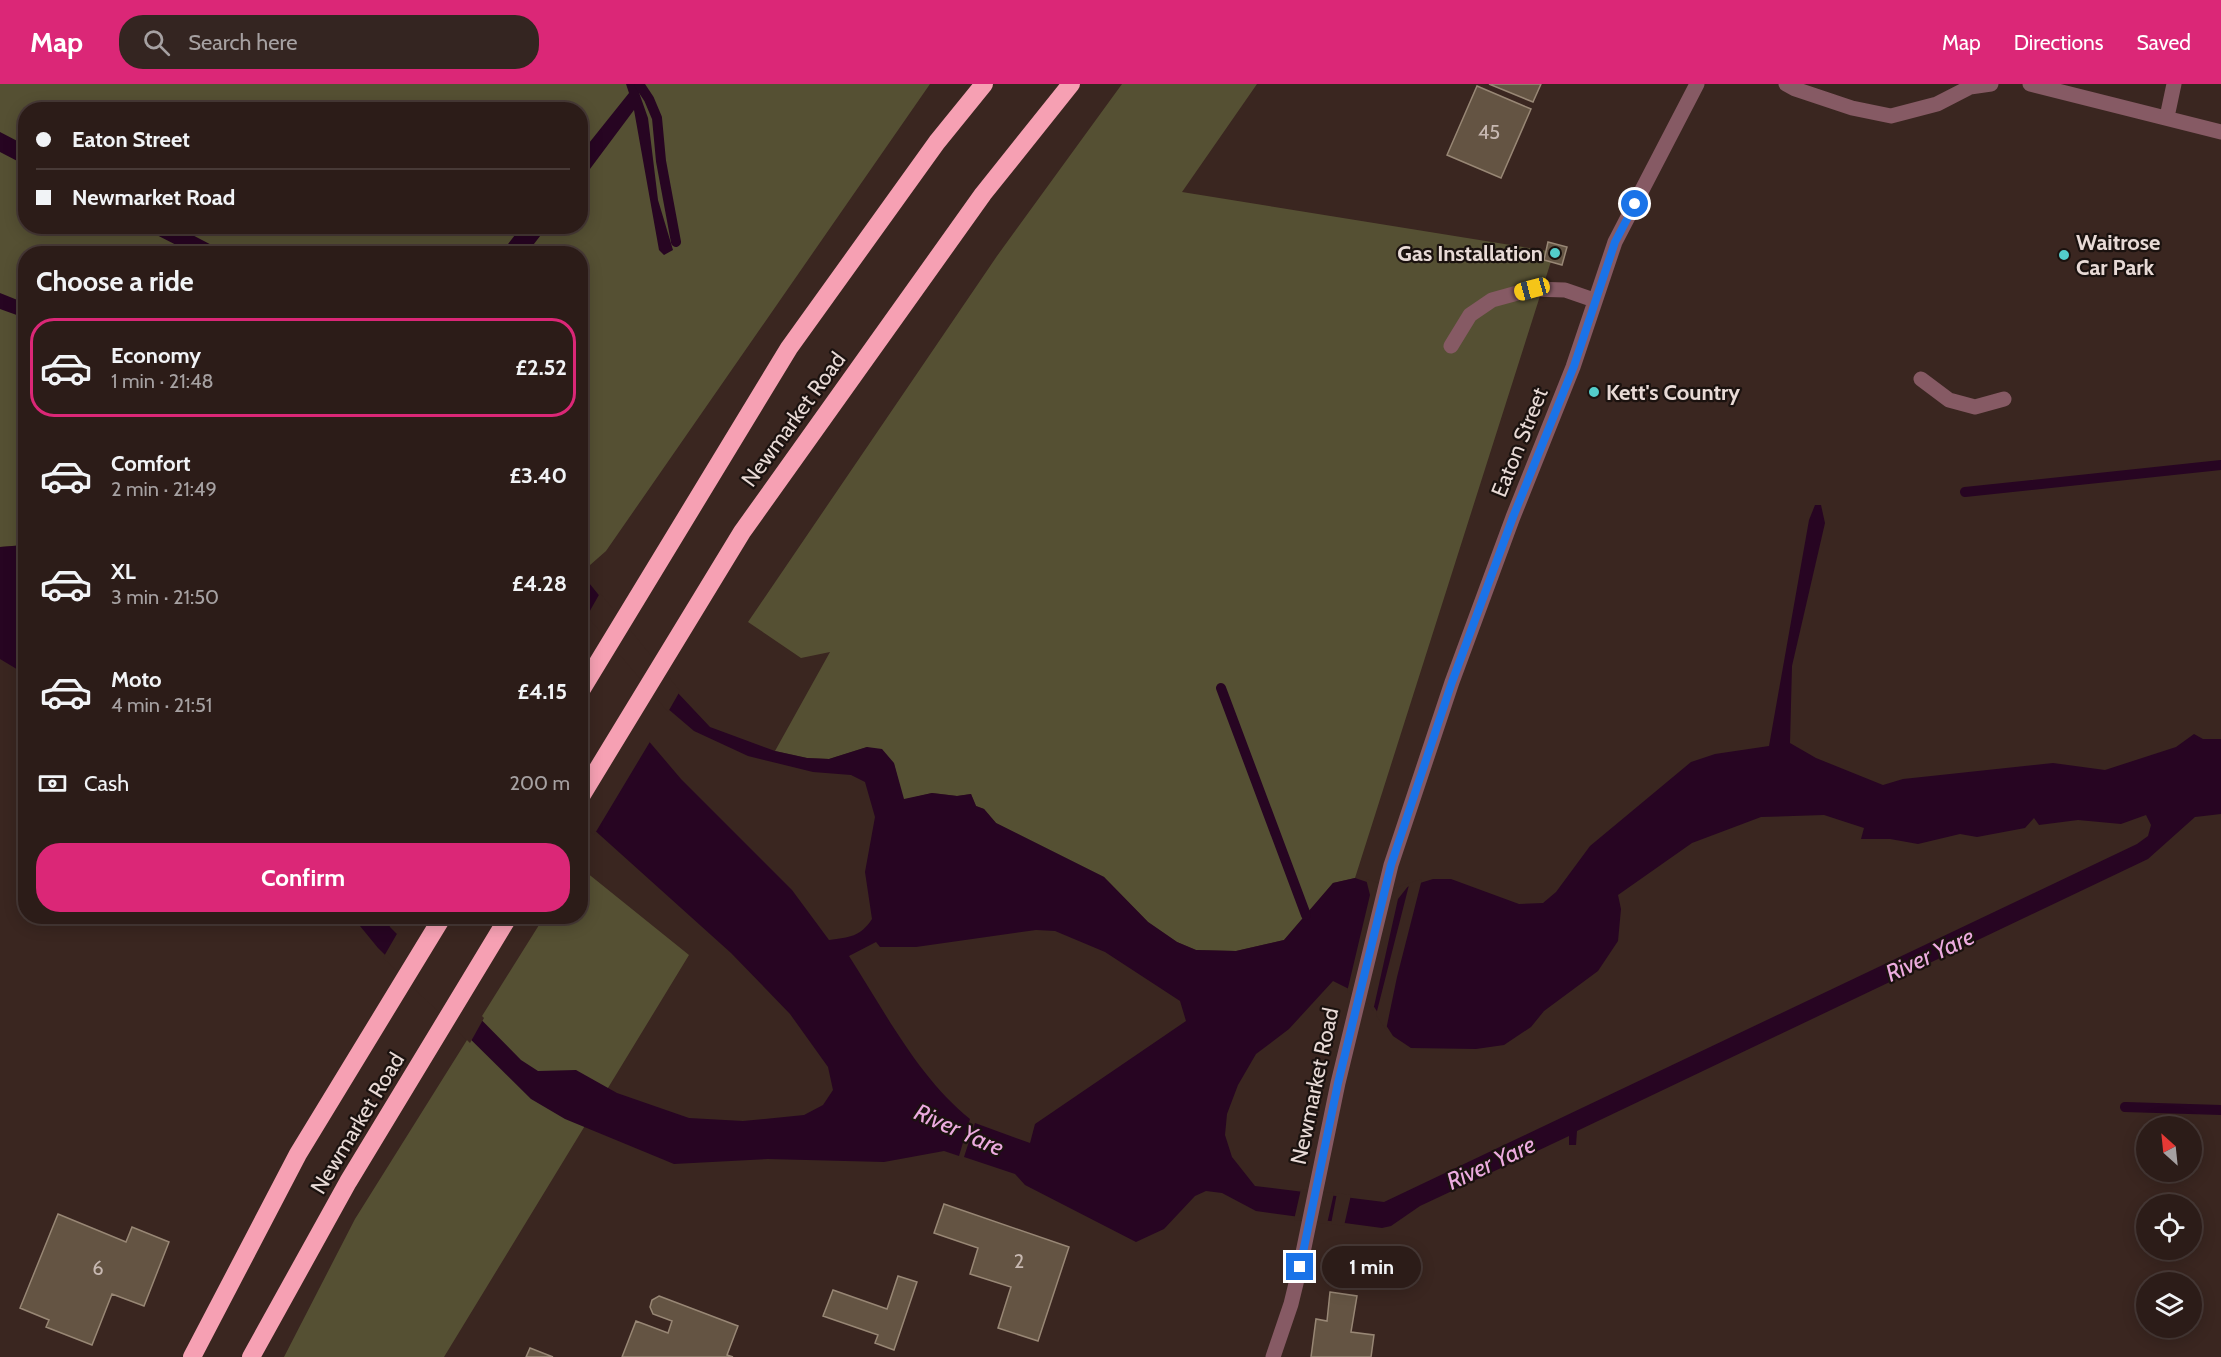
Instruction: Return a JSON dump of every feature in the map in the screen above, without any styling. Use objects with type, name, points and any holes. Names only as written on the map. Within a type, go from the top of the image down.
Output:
[{"type":"highway","name":"Newmarket Road","points":[[588,679],[789,348],[937,142],[984,84]]},
{"type":"highway","name":"Newmarket Road","points":[[588,785],[742,532],[983,194],[1071,84]]},
{"type":"highway","name":"Newmarket Road","points":[[192,1357],[298,1154],[438,924]]},
{"type":"highway","name":"Newmarket Road","points":[[251,1357],[348,1182],[504,924]]},
{"type":"street","name":"Eaton Street","points":[[1404,826],[1452,682],[1513,517],[1574,366],[1615,242],[1697,84]]},
{"type":"street","points":[[1793,86],[1852,108],[1892,116],[1938,104],[1970,87],[1991,84]]},
{"type":"street","points":[[2030,84],[2221,132]]},
{"type":"street","points":[[2167,117],[2174,84]]},
{"type":"street","points":[[1451,346],[1470,315],[1492,300],[1532,289],[1565,291],[1594,300]]},
{"type":"street","points":[[1921,380],[1949,400],[1975,407],[2004,399]]},
{"type":"street","name":"Newmarket Road","points":[[1273,1357],[1294,1289],[1338,1083],[1378,914],[1404,826]]},
{"type":"shaded area","points":[[0,84],[930,84],[606,551],[588,567],[588,246],[18,246],[18,546],[0,547]]},
{"type":"shaded area","points":[[1122,84],[1257,84],[1182,192],[1554,252],[1355,878],[1333,883],[1284,940],[1236,951],[1196,950],[1177,942],[1148,922],[1104,877],[996,823],[984,809],[976,806],[971,794],[957,796],[932,793],[903,800],[894,764],[867,747],[829,759],[807,758],[775,751],[830,652],[801,658],[748,622],[997,256]]},
{"type":"shaded area","points":[[588,874],[689,955],[444,1357],[284,1357],[355,1219],[540,924],[588,924]]},
{"type":"water","points":[[626,84],[636,84],[648,118],[658,200],[673,250],[664,255],[659,250],[634,110],[588,172],[588,144],[629,93]]},
{"type":"water","points":[[0,132],[18,141],[18,161],[0,152]]},
{"type":"water","points":[[155,234],[190,234],[214,246],[178,246]]},
{"type":"water","points":[[516,234],[542,234],[532,246],[506,246]]},
{"type":"water","points":[[0,293],[18,300],[18,315],[0,309]]},
{"type":"water","name":"River Yare","points":[[1815,505],[1821,505],[1825,523],[1792,666],[1790,743],[1816,758],[1883,785],[1903,779],[2053,763],[2105,770],[2176,747],[2194,734],[2203,739],[2221,739],[2221,814],[2195,817],[2148,859],[1577,1131],[1576,1145],[1569,1145],[1569,1136],[1420,1206],[1391,1226],[1382,1228],[1256,1211],[1222,1193],[1206,1191],[1195,1196],[1164,1229],[1136,1242],[1025,1185],[1015,1174],[964,1157],[975,1123],[1030,1143],[1035,1124],[1186,1021],[1180,1001],[1105,952],[1055,931],[1036,930],[916,947],[880,947],[876,942],[849,956],[918,1064],[951,1102],[970,1119],[959,1156],[944,1151],[884,1162],[768,1159],[674,1164],[565,1119],[531,1099],[378,948],[359,924],[388,924],[521,1060],[538,1071],[576,1070],[617,1093],[689,1118],[743,1121],[804,1115],[823,1105],[833,1090],[828,1067],[790,1014],[731,953],[588,824],[588,810],[647,739],[681,779],[792,890],[829,940],[859,933],[872,919],[865,872],[875,817],[865,782],[851,775],[813,772],[748,756],[694,731],[667,708],[588,612],[588,582],[677,692],[710,727],[775,751],[807,758],[829,759],[867,747],[882,749],[894,763],[904,799],[932,793],[957,796],[971,794],[976,806],[984,809],[996,823],[1104,877],[1148,922],[1177,942],[1196,950],[1236,951],[1284,940],[1333,883],[1355,878],[1394,891],[1433,879],[1451,879],[1519,904],[1543,903],[1556,892],[1590,846],[1691,762],[1715,754],[1769,746],[1809,520]],"holes":[[[1824,815],[1864,828],[1861,839],[1890,839],[1918,844],[1960,834],[1977,837],[2025,828],[2034,818],[2039,825],[2078,820],[2121,824],[2146,815],[2151,825],[2148,836],[2137,844],[1384,1202],[1255,1186],[1232,1157],[1225,1135],[1227,1114],[1238,1085],[1256,1054],[1289,1029],[1333,981],[1369,999],[1393,1036],[1411,1048],[1476,1049],[1504,1045],[1531,1027],[1544,1011],[1598,971],[1618,941],[1621,909],[1618,895],[1692,843],[1761,817]]]},
{"type":"water","points":[[18,546],[18,670],[0,659],[0,547]]},
{"type":"pier","points":[[600,593],[680,691],[668,712],[588,617]]},
{"type":"pier","points":[[588,677],[651,740],[594,835],[588,829]]},
{"type":"pier","points":[[1366,879],[1394,888],[1422,879],[1386,1030],[1376,1015],[1409,885],[1398,899],[1373,1011],[1367,1002],[1347,992],[1370,895]]},
{"type":"pier","points":[[398,932],[484,1018],[470,1043],[383,958]]},
{"type":"pier","points":[[1301,1189],[1334,1193],[1327,1224],[1294,1220]]},
{"type":"pier","points":[[1337,1193],[1351,1195],[1344,1226],[1331,1224]]},
{"type":"building","points":[[1489,84],[1541,84],[1533,102]]},
{"type":"building","points":[[1477,86],[1531,109],[1501,178],[1447,155]]},
{"type":"building","name":"Gas Installation","points":[[1548,242],[1567,247],[1562,265],[1544,260]]},
{"type":"building","points":[[944,1204],[1069,1247],[1038,1341],[998,1328],[1011,1287],[970,1274],[978,1248],[934,1233]]},
{"type":"building","points":[[58,1214],[126,1242],[132,1227],[169,1242],[144,1306],[112,1294],[92,1345],[46,1327],[49,1320],[20,1308]]},
{"type":"building","points":[[898,1276],[917,1282],[894,1350],[875,1343],[878,1335],[823,1316],[833,1290],[887,1309]]},
{"type":"building","points":[[1330,1292],[1357,1296],[1351,1332],[1374,1335],[1371,1357],[1311,1357],[1316,1319],[1327,1321]]},
{"type":"building","points":[[659,1296],[738,1326],[727,1355],[733,1357],[622,1357],[636,1321],[668,1333],[672,1321],[653,1314],[650,1307],[652,1300]]},
{"type":"building","points":[[530,1348],[553,1357],[526,1357]]},
{"type":"waterway","points":[[639,84],[649,99],[657,118],[661,161],[676,242]]},
{"type":"waterway","points":[[1965,492],[2221,465]]},
{"type":"waterway","points":[[1221,688],[1306,915]]},
{"type":"waterway","points":[[2125,1107],[2221,1110]]},
{"type":"place","name":"Gas Installation","points":[[1555,253]]},
{"type":"place","name":"Waitrose Car Park","points":[[2064,255]]},
{"type":"place","name":"Kett's Country","points":[[1594,392]]},
{"type":"route","points":[[1300,1267],[1338,1083],[1391,865],[1452,682],[1513,517],[1574,366],[1615,242],[1635,204]]}]
